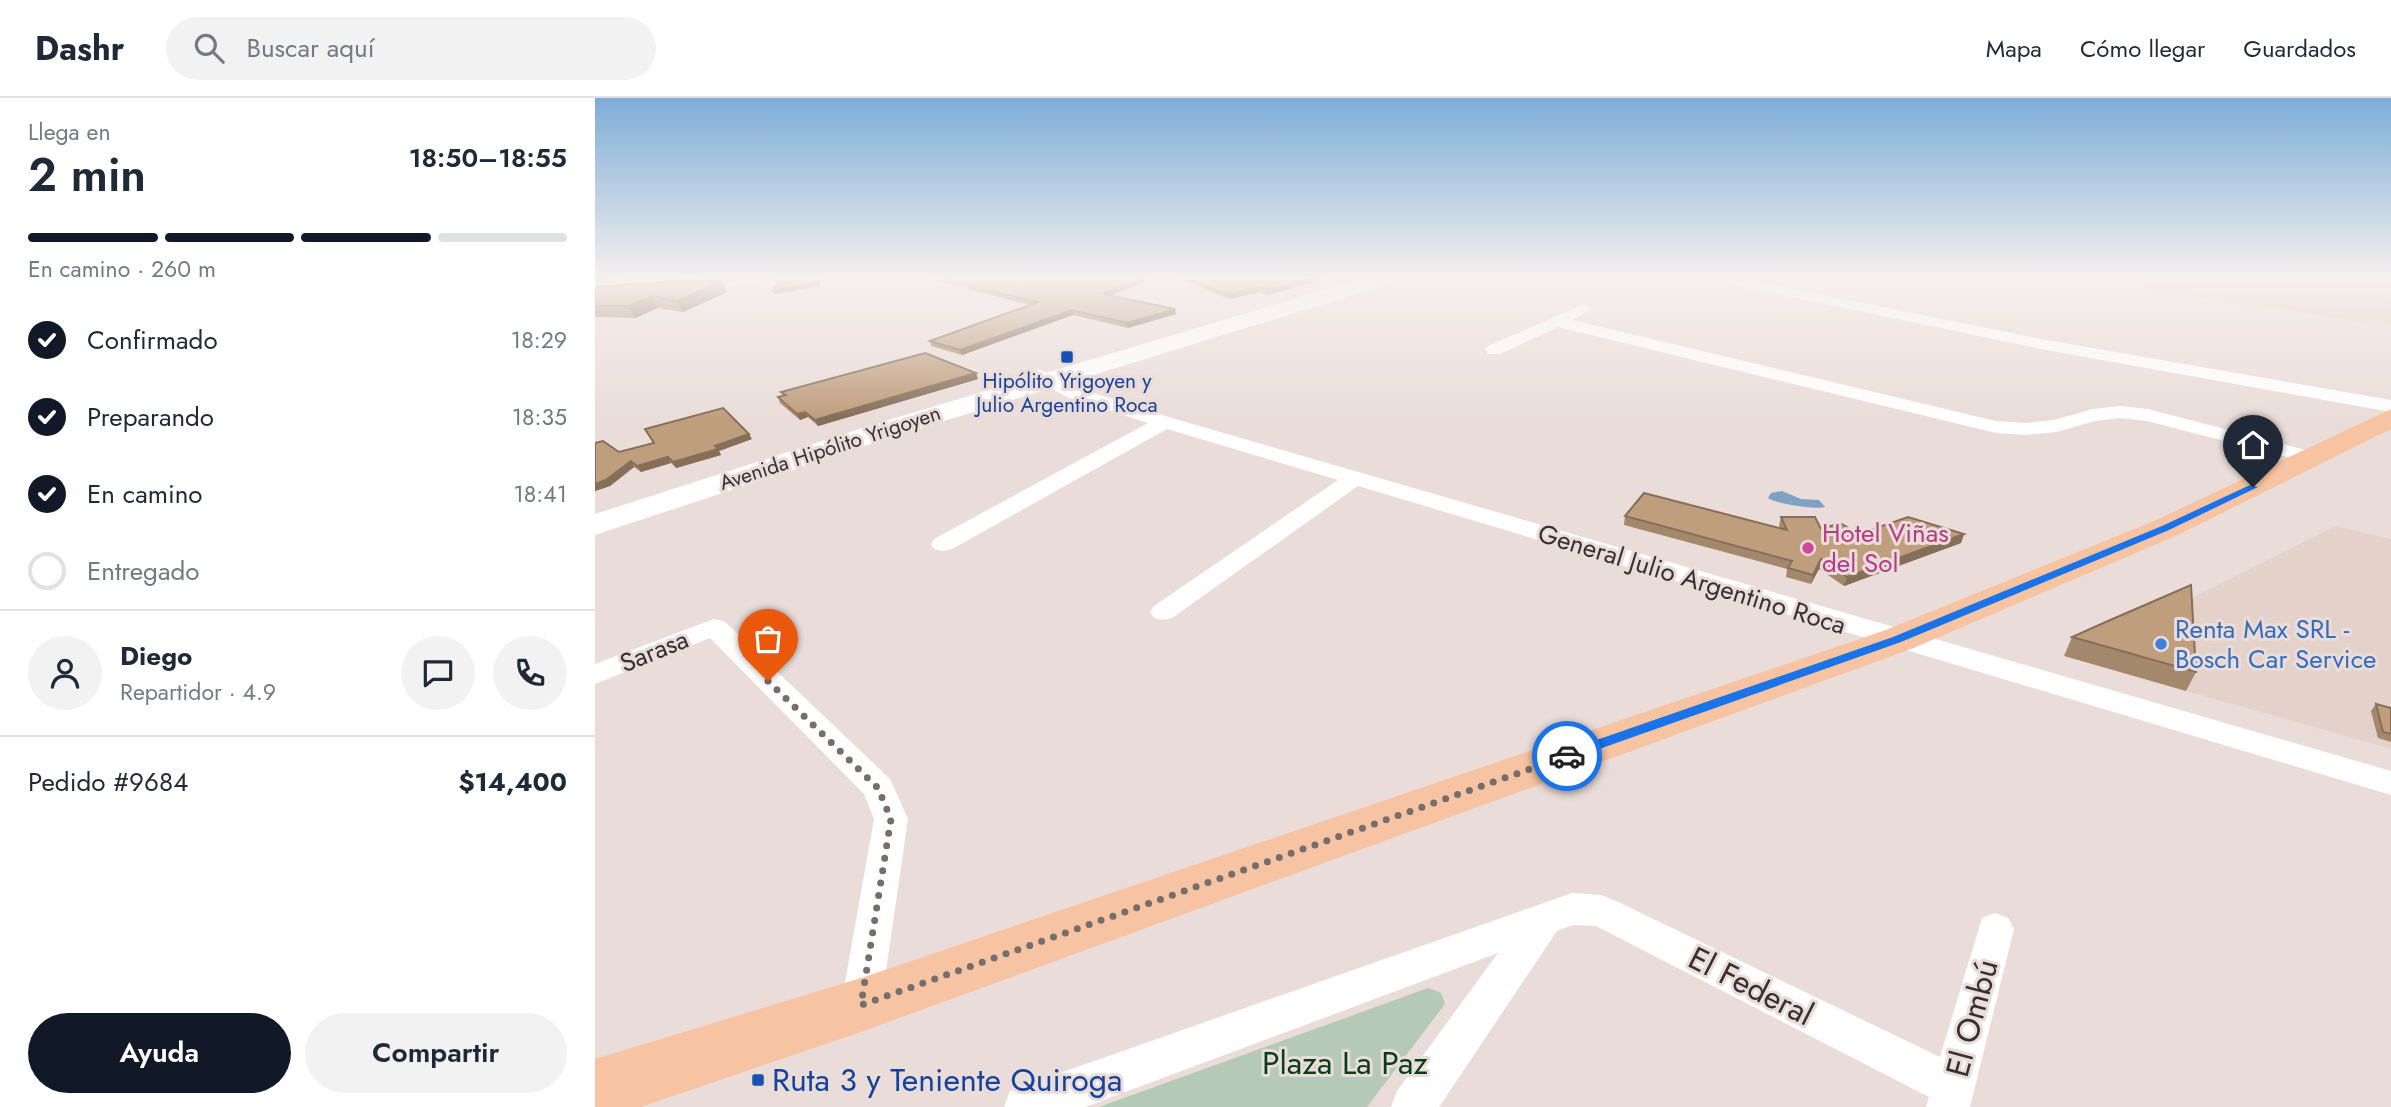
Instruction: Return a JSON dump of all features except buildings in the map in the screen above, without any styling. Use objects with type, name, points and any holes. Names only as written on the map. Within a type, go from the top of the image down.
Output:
[{"type":"main road","name":"Avenida Hipólito Yrigoyen","points":[[595,512],[1219,324]]},
{"type":"main road","name":"Avenida Hipólito Yrigoyen","points":[[595,525],[1042,377]]},
{"type":"main road","points":[[595,1091],[861,1005],[1897,640],[2166,528],[2314,458],[2391,418]]},
{"type":"street","points":[[1495,350],[1553,324]]},
{"type":"street","points":[[1567,324],[1996,427],[2026,429],[2056,426],[2093,415],[2120,412],[2148,415],[2314,458]]},
{"type":"street","points":[[1944,324],[2041,344],[2391,406]]},
{"type":"street","name":"General Julio Argentino Roca","points":[[1042,377],[1074,393],[1165,422],[1897,640],[2391,783]]},
{"type":"street","points":[[943,544],[1165,422]]},
{"type":"street","points":[[1163,612],[1355,478]]},
{"type":"street","name":"Sarasa","points":[[595,676],[713,627],[878,788],[891,819],[861,1005]]},
{"type":"street","name":"El Federal","points":[[1026,1107],[1572,909],[1601,911],[1951,1097]]},
{"type":"street","points":[[1413,1107],[1544,919]]},
{"type":"street","name":"El Ombú","points":[[1951,1097],[1995,929]]},
{"type":"shaded area","points":[[2335,526],[2391,539],[2391,749],[2186,691],[2182,603]]},
{"type":"green space","name":"Plaza La Paz","points":[[1428,988],[1441,993],[1445,1004],[1367,1107],[1099,1107]]},
{"type":"water","points":[[1782,491],[1801,499],[1819,500],[1825,507],[1797,506],[1768,498],[1771,493]]},
{"type":"way so far","points":[[768,681],[878,788],[891,819],[861,1005],[1567,756]]},
{"type":"place","name":"Hipólito Yrigoyen y Julio Argentino Roca","points":[[1067,357]]},
{"type":"place","name":"Hotel Viñas del Sol","points":[[1808,548]]},
{"type":"place","name":"Renta Max SRL - Bosch Car Service","points":[[2161,644]]},
{"type":"place","name":"Ruta 3 y Teniente Quiroga","points":[[758,1080]]},
{"type":"route","points":[[1567,756],[1897,640],[2166,528],[2253,487]]}]
